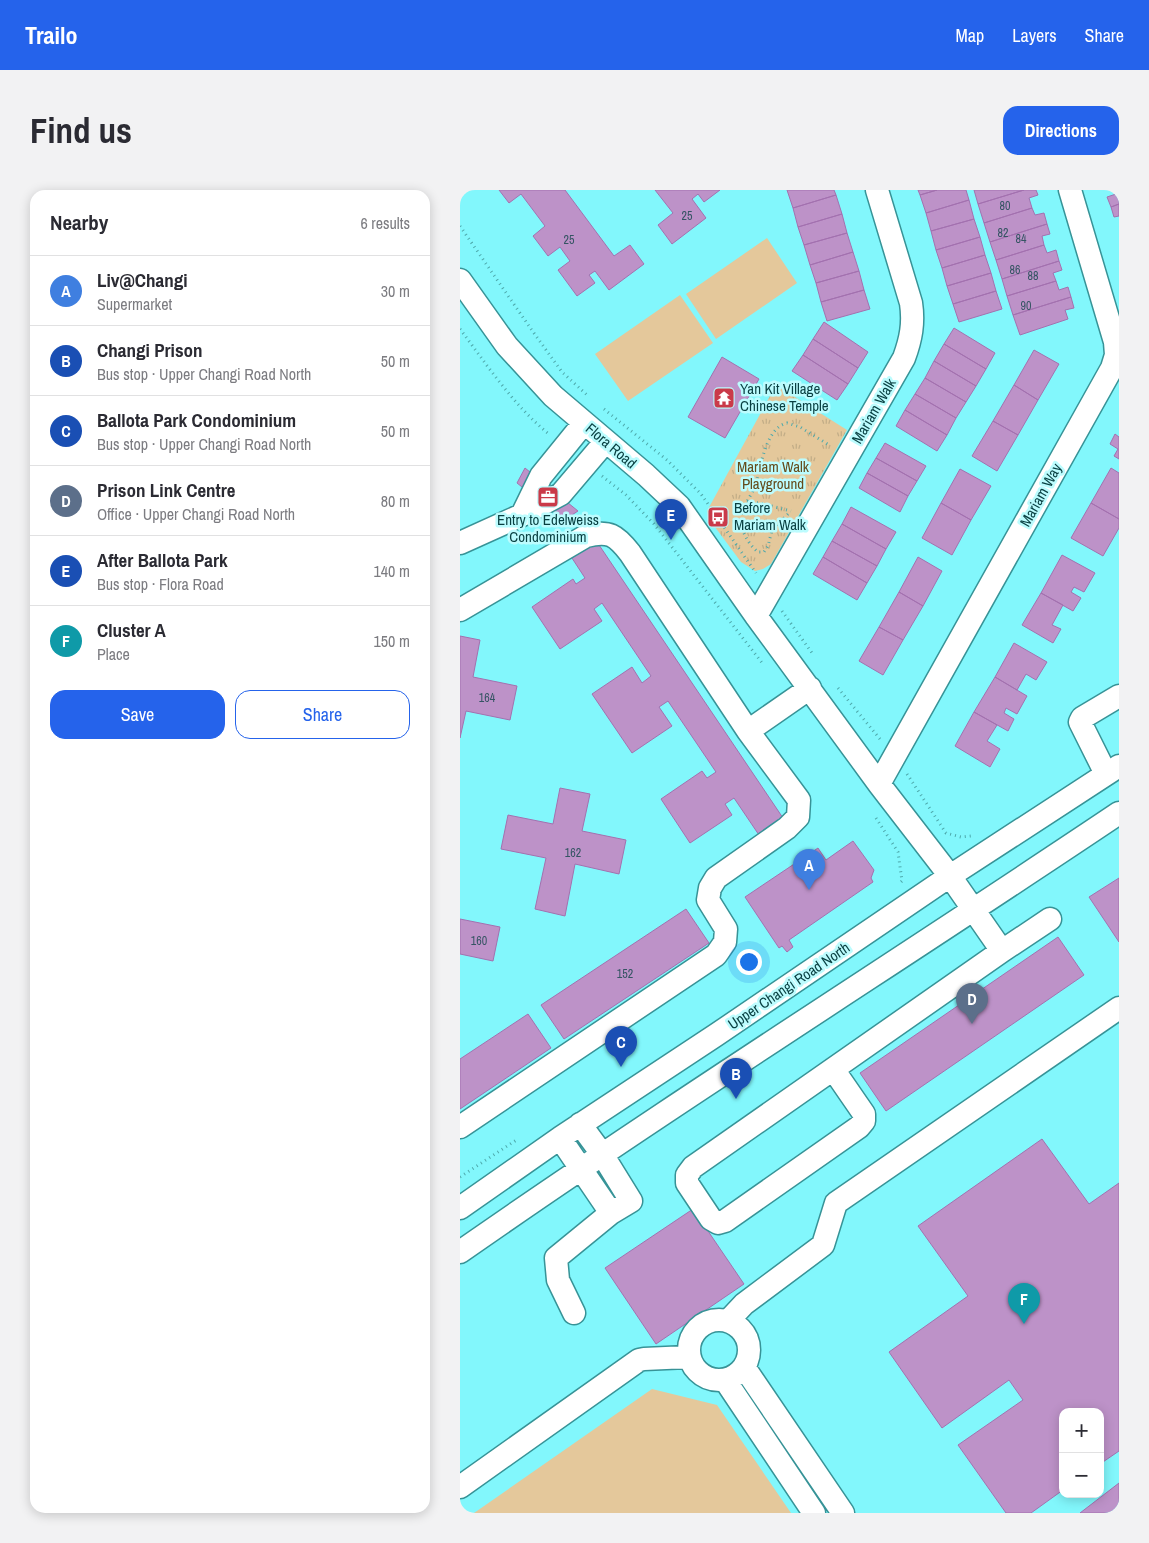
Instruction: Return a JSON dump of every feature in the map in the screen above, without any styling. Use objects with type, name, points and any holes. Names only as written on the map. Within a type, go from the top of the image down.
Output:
[{"type":"street","name":"Mariam Walk","points":[[756,616],[904,358],[912,333],[913,317],[911,303],[877,190]]},
{"type":"street","name":"Mariam Way","points":[[879,784],[1112,368],[1116,355],[1115,342],[1070,190]]},
{"type":"street","name":"Flora Road","points":[[460,280],[507,346],[553,396],[646,475],[679,506],[756,616]]},
{"type":"street","points":[[522,515],[541,476],[584,423]]},
{"type":"street","points":[[460,543],[522,515],[561,494],[606,442]]},
{"type":"street","points":[[460,610],[586,536],[600,533],[613,535],[630,553],[748,731],[799,800],[798,817],[787,828],[716,878],[710,888],[708,900],[726,929],[725,942],[716,955],[460,1128]]},
{"type":"street","points":[[756,616],[879,784],[975,910],[1002,952]]},
{"type":"street","points":[[748,731],[810,688]]},
{"type":"street","points":[[1112,770],[1080,722],[1082,718],[1119,696]]},
{"type":"street","name":"Upper Changi Road North","points":[[460,1208],[580,1124],[1112,770]]},
{"type":"street","points":[[460,1252],[602,1154],[975,910],[1119,813]]},
{"type":"street","points":[[833,1069],[864,1114],[864,1121],[860,1127],[725,1221],[718,1223],[711,1219],[687,1183],[687,1175],[693,1167],[833,1069],[1050,919]]},
{"type":"street","points":[[728,1321],[744,1304],[824,1243],[836,1203],[1119,1008]]},
{"type":"street","points":[[574,1313],[558,1280],[557,1256],[611,1213],[631,1201],[602,1154],[580,1124]]},
{"type":"street","points":[[560,1138],[611,1213]]},
{"type":"street","points":[[712,1320],[728,1321],[740,1328],[747,1340],[749,1354],[744,1367],[736,1375],[725,1380],[710,1379],[696,1371],[688,1356],[689,1341],[697,1327],[712,1320]]},
{"type":"street","points":[[460,1486],[639,1360],[644,1358],[688,1356]]},
{"type":"street","points":[[744,1367],[843,1513]]},
{"type":"street","points":[[725,1380],[814,1513]]},
{"type":"path","points":[[460,226],[562,372],[590,397]]},
{"type":"path","points":[[460,329],[514,399],[538,425],[565,446]]},
{"type":"path","points":[[597,404],[667,460],[701,494],[813,655]]},
{"type":"path","points":[[746,501],[791,512],[772,530],[768,546],[762,553],[758,552],[748,542],[742,527],[742,512],[746,501],[754,488],[768,441],[782,424],[792,424],[828,444]]},
{"type":"path","points":[[586,464],[626,495],[654,524],[763,665]]},
{"type":"path","points":[[835,685],[865,724],[895,757],[946,833],[961,837],[974,836]]},
{"type":"path","points":[[875,816],[898,852],[902,881]]},
{"type":"green space","points":[[767,238],[797,283],[716,339],[686,294]]},
{"type":"green space","points":[[680,295],[713,343],[628,401],[595,354]]},
{"type":"green space","name":"Mariam Walk Playground","points":[[776,385],[847,430],[771,564],[755,571],[741,562],[709,519],[707,511]]},
{"type":"green space","points":[[652,1389],[717,1405],[791,1513],[474,1513]]},
{"type":"building","points":[[499,190],[565,190],[614,256],[630,245],[644,264],[609,290],[595,271],[589,275],[595,283],[577,296],[558,270],[570,261],[560,247],[548,256],[533,236],[545,226],[521,194],[509,203]]},
{"type":"building","points":[[655,190],[720,190],[704,202],[698,194],[692,199],[706,218],[672,244],[658,225],[673,213]]},
{"type":"building","points":[[787,190],[834,190],[836,195],[793,208]]},
{"type":"building","points":[[918,190],[937,190],[920,195]]},
{"type":"building","points":[[937,190],[966,190],[969,200],[926,213],[920,195]]},
{"type":"building","points":[[974,190],[1024,190],[978,204]]},
{"type":"building","points":[[1024,190],[1036,190],[1038,195],[1029,198],[1032,208],[984,223],[978,204]]},
{"type":"building","points":[[1115,190],[1119,190],[1119,204],[1111,207],[1107,197],[1116,194]]},
{"type":"building","points":[[836,195],[842,214],[798,227],[793,208]]},
{"type":"building","points":[[969,200],[974,219],[931,231],[926,213]]},
{"type":"building","points":[[1119,204],[1119,216],[1114,217],[1111,207]]},
{"type":"building","points":[[1032,208],[1035,215],[1044,213],[1047,224],[990,242],[984,223]]},
{"type":"building","points":[[842,214],[847,233],[804,245],[798,227]]},
{"type":"building","points":[[974,219],[980,237],[936,250],[931,231]]},
{"type":"building","points":[[1047,224],[1050,234],[1042,236],[1044,245],[996,260],[990,242]]},
{"type":"building","points":[[847,233],[853,252],[810,265],[804,245]]},
{"type":"building","points":[[980,237],[985,255],[942,268],[936,250]]},
{"type":"building","points":[[1044,245],[1047,253],[1056,250],[1059,261],[1002,279],[996,260]]},
{"type":"building","points":[[853,252],[859,271],[816,283],[810,265]]},
{"type":"building","points":[[985,255],[991,273],[947,286],[942,268]]},
{"type":"building","points":[[1059,261],[1062,270],[1053,273],[1056,281],[1007,296],[1002,279]]},
{"type":"building","points":[[859,271],[864,290],[821,302],[816,283]]},
{"type":"building","points":[[991,273],[996,291],[953,304],[947,286]]},
{"type":"building","points":[[1056,281],[1059,290],[1068,287],[1071,297],[1013,315],[1007,296]]},
{"type":"building","points":[[864,290],[870,309],[827,321],[821,302]]},
{"type":"building","points":[[996,291],[1002,309],[959,322],[953,304]]},
{"type":"building","points":[[1071,297],[1074,308],[1065,310],[1068,319],[1020,335],[1013,315]]},
{"type":"building","points":[[824,322],[868,352],[858,368],[813,339]]},
{"type":"building","points":[[954,328],[995,353],[986,369],[944,344]]},
{"type":"building","points":[[813,339],[858,368],[848,384],[803,355]]},
{"type":"building","points":[[944,344],[986,369],[976,386],[934,361]]},
{"type":"building","points":[[1034,350],[1059,364],[1038,400],[1014,385]]},
{"type":"building","points":[[803,355],[848,384],[837,400],[792,371]]},
{"type":"building","name":"Yan Kit Village Chinese Temple","points":[[722,357],[759,379],[725,438],[688,417]]},
{"type":"building","points":[[934,361],[976,386],[966,402],[925,378]]},
{"type":"building","points":[[925,378],[966,402],[956,418],[915,394]]},
{"type":"building","points":[[1014,385],[1038,400],[1018,435],[993,421]]},
{"type":"building","points":[[915,394],[956,418],[947,435],[905,410]]},
{"type":"building","points":[[905,410],[947,435],[937,451],[896,426]]},
{"type":"building","points":[[993,421],[1018,435],[997,471],[972,456]]},
{"type":"building","points":[[1115,434],[1119,437],[1119,459],[1114,456],[1118,449],[1110,444]]},
{"type":"building","points":[[885,443],[926,466],[917,481],[876,458]]},
{"type":"building","points":[[876,458],[917,481],[908,496],[867,473]]},
{"type":"building","name":"Entry to Edelweiss Condominium","points":[[525,468],[578,511],[564,520],[517,483]]},
{"type":"building","points":[[1111,468],[1119,473],[1119,519],[1091,503]]},
{"type":"building","points":[[960,469],[991,486],[971,520],[941,503]]},
{"type":"building","points":[[867,473],[908,496],[900,512],[859,488]]},
{"type":"building","points":[[941,503],[971,520],[952,555],[922,538]]},
{"type":"building","points":[[1091,503],[1119,519],[1119,528],[1103,556],[1071,538]]},
{"type":"building","points":[[851,507],[896,532],[886,549],[842,524]]},
{"type":"building","points":[[842,524],[886,549],[877,566],[832,541]]},
{"type":"building","points":[[595,539],[783,818],[759,835],[734,798],[725,804],[732,815],[690,843],[661,799],[702,771],[707,778],[716,772],[668,701],[659,707],[672,726],[632,753],[592,694],[632,667],[642,683],[651,676],[602,603],[594,609],[602,621],[560,649],[532,607],[573,579],[576,584],[585,578],[570,555]]},
{"type":"building","points":[[832,541],[877,566],[867,583],[823,557]]},
{"type":"building","points":[[1062,555],[1095,573],[1084,592],[1074,587],[1071,592],[1081,598],[1073,611],[1041,593]]},
{"type":"building","points":[[823,557],[867,583],[857,600],[813,574]]},
{"type":"building","points":[[918,557],[942,571],[923,606],[899,592]]},
{"type":"building","points":[[899,592],[923,606],[903,640],[879,627]]},
{"type":"building","points":[[1041,593],[1063,605],[1052,625],[1061,629],[1053,643],[1022,625]]},
{"type":"building","points":[[879,627],[903,640],[883,675],[859,661]]},
{"type":"building","points":[[460,636],[480,640],[473,677],[517,686],[510,720],[466,711],[460,738]]},
{"type":"building","points":[[1014,643],[1047,662],[1036,680],[1026,674],[1017,690],[995,677]]},
{"type":"building","points":[[995,677],[1027,696],[1017,714],[1006,708],[1004,713],[1014,719],[1008,731],[974,712]]},
{"type":"building","points":[[974,712],[997,725],[987,741],[1000,749],[990,767],[955,746]]},
{"type":"building","points":[[560,788],[590,794],[582,831],[626,840],[619,874],[575,864],[565,916],[535,909],[546,858],[501,849],[508,815],[553,824]]},
{"type":"building","points":[[853,841],[874,870],[871,878],[873,882],[789,940],[793,947],[787,952],[782,946],[779,948],[745,897],[818,848],[826,860]]},
{"type":"building","points":[[1119,878],[1119,942],[1089,897]]},
{"type":"building","points":[[686,909],[709,943],[564,1039],[541,1005]]},
{"type":"building","points":[[460,919],[500,927],[493,961],[460,954]]},
{"type":"building","points":[[1058,937],[1084,975],[886,1111],[860,1073]]},
{"type":"building","points":[[528,1014],[551,1048],[460,1109],[460,1059]]},
{"type":"building","points":[[1042,1139],[1089,1204],[1119,1183],[1119,1451],[1104,1461],[1104,1408],[1059,1408],[1059,1493],[1031,1513],[1006,1513],[958,1445],[1023,1400],[1009,1380],[942,1428],[889,1352],[968,1296],[918,1226]]},
{"type":"building","points":[[693,1209],[744,1284],[656,1344],[605,1268]]},
{"type":"building","points":[[1119,1483],[1119,1513],[1080,1513],[1100,1498],[1104,1498],[1104,1495]]},
{"type":"place","name":"Yan Kit Village Chinese Temple","points":[[724,398]]},
{"type":"place","name":"Entry to Edelweiss Condominium","points":[[548,497]]},
{"type":"place","name":"Before Mariam Walk","points":[[718,517]]},
{"type":"place","name":"After Ballota Park","points":[[671,540]]},
{"type":"place","name":"Liv@Changi","points":[[809,890]]},
{"type":"place","name":"Prison Link Centre","points":[[972,1024]]},
{"type":"place","name":"Ballota Park Condominium","points":[[621,1067]]},
{"type":"place","name":"Changi Prison","points":[[736,1099]]},
{"type":"place","name":"Cluster A","points":[[1024,1324]]}]
